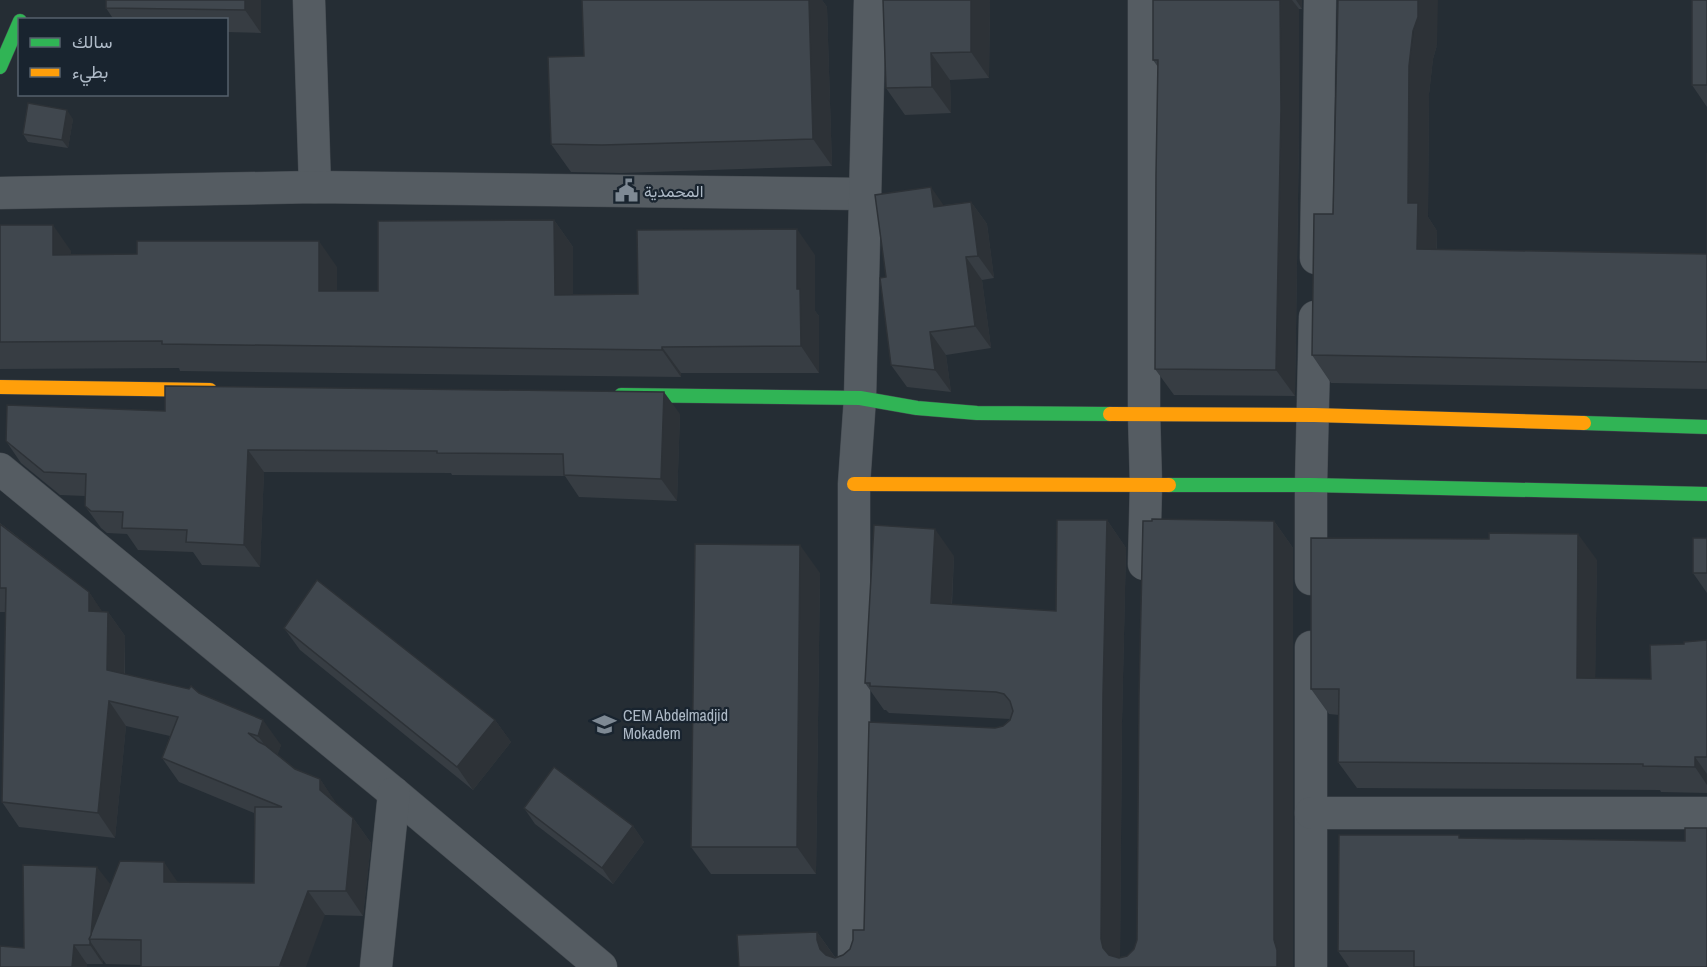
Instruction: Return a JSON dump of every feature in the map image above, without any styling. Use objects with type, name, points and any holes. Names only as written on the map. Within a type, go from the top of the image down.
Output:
[{"type":"street","points":[[309,0],[315,187]]},
{"type":"street","points":[[854,967],[866,730],[854,484],[861,398],[870,0]]},
{"type":"street","points":[[1143,591],[1146,484],[1144,0]]},
{"type":"street","points":[[1311,967],[1311,485],[1320,0]]},
{"type":"street","points":[[0,67],[18,24]]},
{"type":"street","points":[[0,193],[315,187],[865,194]]},
{"type":"street","points":[[0,387],[227,390]]},
{"type":"street","points":[[609,394],[861,398],[917,408],[977,413],[1314,415],[1707,427]]},
{"type":"street","points":[[0,469],[394,793],[601,967]]},
{"type":"street","points":[[854,484],[1311,485],[1707,494]]},
{"type":"street","points":[[376,967],[394,793]]},
{"type":"street","points":[[1311,813],[1707,813]]},
{"type":"building","points":[[106,0],[245,0],[245,10],[106,8]]},
{"type":"building","points":[[582,0],[809,0],[813,139],[602,145],[551,144],[548,57],[584,56]]},
{"type":"building","points":[[883,0],[971,0],[971,52],[931,53],[932,87],[886,88]]},
{"type":"building","points":[[1153,0],[1280,0],[1281,109],[1276,370],[1155,369],[1158,60],[1153,60]]},
{"type":"building","points":[[1338,0],[1418,0],[1418,17],[1413,31],[1409,66],[1408,203],[1418,203],[1417,249],[1707,254],[1707,362],[1312,355],[1314,214],[1333,214]]},
{"type":"building","points":[[1692,0],[1707,0],[1707,85],[1692,85]]},
{"type":"building","points":[[28,103],[67,110],[62,140],[23,134]]},
{"type":"building","points":[[931,187],[934,207],[971,202],[978,256],[966,257],[975,326],[930,332],[935,370],[891,365],[880,278],[886,277],[875,195]]},
{"type":"building","points":[[554,220],[555,295],[638,294],[637,230],[797,229],[797,289],[800,289],[801,346],[662,347],[662,350],[162,344],[162,341],[0,342],[0,225],[53,225],[53,255],[137,254],[137,241],[319,241],[319,291],[378,291],[378,221]]},
{"type":"building","points":[[165,386],[664,392],[661,479],[564,475],[563,454],[248,450],[244,545],[186,542],[187,530],[122,528],[123,512],[91,511],[85,506],[86,474],[44,472],[6,441],[7,405],[165,411]]},
{"type":"building","points":[[1152,519],[1274,521],[1274,940],[1277,950],[1277,967],[739,967],[737,935],[817,932],[820,949],[826,955],[835,958],[850,949],[853,930],[864,930],[869,722],[995,728],[1003,726],[1010,720],[1013,711],[1010,701],[1004,694],[996,692],[870,686],[870,683],[865,683],[874,525],[935,529],[931,603],[1056,611],[1057,520],[1107,520],[1101,939],[1103,948],[1109,955],[1119,958],[1127,956],[1134,949],[1137,940],[1143,521],[1152,521]]},
{"type":"building","points":[[0,524],[89,592],[89,611],[108,612],[107,670],[189,689],[191,686],[199,693],[263,720],[258,736],[248,733],[295,769],[320,779],[320,790],[353,818],[346,891],[308,891],[280,965],[298,967],[141,967],[141,940],[89,939],[120,861],[164,862],[164,882],[254,883],[255,807],[282,807],[162,758],[178,717],[109,701],[98,813],[2,802],[6,588],[0,588]]},
{"type":"building","points":[[1489,533],[1578,534],[1577,678],[1651,679],[1650,645],[1684,644],[1684,642],[1707,640],[1707,757],[1695,757],[1695,767],[1643,766],[1643,764],[1338,762],[1339,689],[1311,689],[1311,538],[1489,539]]},
{"type":"building","points":[[1693,538],[1707,538],[1707,573],[1693,573]]},
{"type":"building","points":[[695,544],[800,545],[797,847],[691,847]]},
{"type":"building","points":[[317,580],[495,720],[457,767],[284,628]]},
{"type":"building","points":[[554,767],[633,826],[602,868],[524,808]]},
{"type":"building","points":[[1685,828],[1707,828],[1707,967],[1414,967],[1414,951],[1338,951],[1339,835],[1459,835],[1459,838],[1685,841]]},
{"type":"building","points":[[23,865],[97,867],[90,945],[74,945],[72,967],[0,967],[0,946],[24,948]]},
{"type":"traffic: fast","points":[[0,67],[18,26]]},
{"type":"traffic: fast","points":[[621,395],[860,398],[917,408],[977,413],[1110,414]]},
{"type":"traffic: fast","points":[[1584,423],[1707,427]]},
{"type":"traffic: fast","points":[[1169,485],[1311,485],[1707,494]]},
{"type":"traffic: slow","points":[[0,387],[210,390]]},
{"type":"traffic: slow","points":[[1110,414],[1314,415],[1584,423]]},
{"type":"traffic: slow","points":[[854,484],[1169,485]]},
{"type":"place","name":"المحمدية","points":[[626,191]]},
{"type":"place","name":"CEM Abdelmadjid Mokadem","points":[[605,724]]}]
